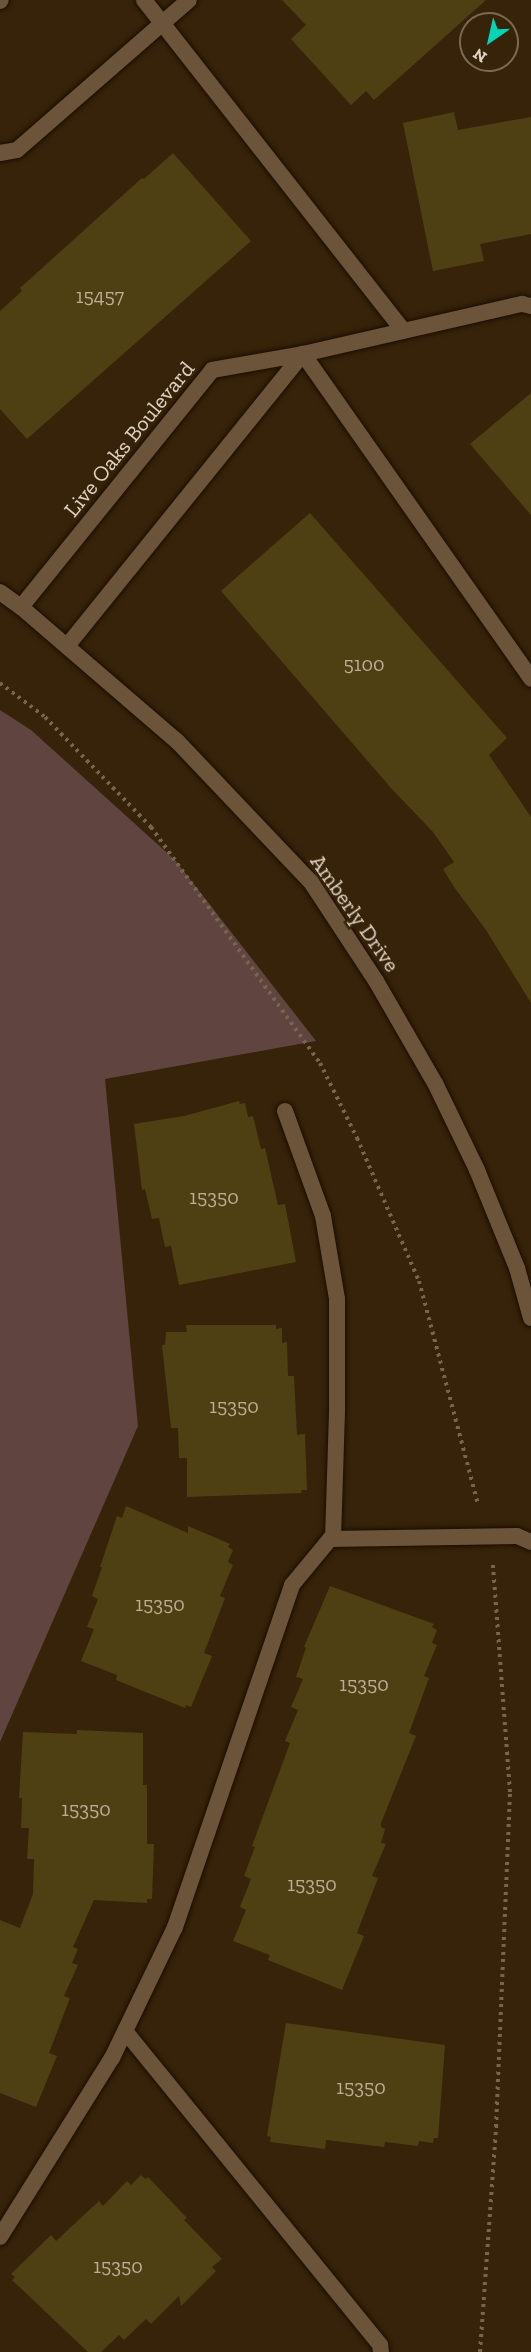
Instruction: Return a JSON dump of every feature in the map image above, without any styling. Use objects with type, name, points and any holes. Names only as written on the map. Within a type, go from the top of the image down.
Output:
[{"type":"street","points":[[144,0],[403,330]]},
{"type":"street","points":[[0,153],[17,150],[189,0]]},
{"type":"street","name":"Live Oaks Boulevard","points":[[21,607],[212,370],[303,354],[522,304],[531,306]]},
{"type":"street","points":[[67,646],[303,354],[531,679]]},
{"type":"street","name":"Amberly Drive","points":[[0,592],[21,607],[177,741],[311,882],[376,981],[435,1083],[477,1170],[517,1268],[531,1318]]},
{"type":"street","points":[[285,1111],[323,1216],[337,1299],[337,1412],[333,1539]]},
{"type":"street","points":[[0,2237],[112,2058],[175,1927],[292,1585],[330,1539],[517,1536],[531,1542]]},
{"type":"street","points":[[124,2031],[380,2345],[381,2352]]},
{"type":"path","points":[[0,683],[45,717],[151,827],[320,1063],[357,1138],[419,1281],[478,1504]]},
{"type":"path","points":[[480,2352],[496,2127],[510,1792],[492,1555]]},
{"type":"shaded area","points":[[0,710],[31,730],[175,860],[316,1041],[105,1079],[138,1426],[0,1742]]},
{"type":"building","points":[[282,0],[486,0],[473,12],[459,12],[459,24],[374,100],[366,91],[351,105],[291,39],[306,25]]},
{"type":"building","points":[[454,112],[458,130],[531,117],[531,234],[480,244],[484,261],[433,271],[403,123]]},
{"type":"building","points":[[173,153],[251,241],[27,439],[0,409],[0,311],[22,291],[20,288]]},
{"type":"building","points":[[531,393],[531,515],[470,444]]},
{"type":"building","points":[[310,513],[507,738],[489,755],[531,817],[531,1003],[486,930],[443,869],[454,862],[433,832],[391,788],[221,591]]},
{"type":"building","points":[[239,1101],[240,1104],[245,1103],[248,1117],[253,1116],[261,1149],[265,1148],[278,1205],[285,1204],[296,1262],[179,1285],[171,1246],[165,1247],[159,1218],[152,1219],[145,1189],[142,1190],[134,1124],[184,1116]]},
{"type":"building","points":[[186,1325],[276,1325],[276,1329],[282,1328],[282,1343],[287,1342],[288,1376],[294,1376],[297,1435],[305,1434],[307,1490],[301,1490],[302,1493],[187,1497],[187,1458],[179,1458],[178,1428],[171,1428],[162,1345],[165,1345],[166,1332],[187,1332]]},
{"type":"building","points":[[126,1506],[188,1533],[188,1526],[230,1544],[228,1547],[233,1550],[228,1562],[233,1565],[220,1596],[225,1598],[204,1653],[212,1656],[191,1707],[186,1705],[185,1708],[116,1680],[117,1675],[81,1661],[94,1629],[87,1627],[98,1599],[92,1596],[102,1567],[100,1567],[117,1516],[122,1518]]},
{"type":"building","points":[[330,1586],[434,1624],[432,1627],[437,1630],[432,1643],[437,1645],[424,1676],[429,1678],[409,1733],[416,1736],[381,1823],[381,1827],[385,1829],[381,1843],[386,1844],[372,1876],[378,1878],[357,1933],[364,1936],[342,1990],[268,1960],[270,1955],[233,1941],[246,1910],[240,1907],[251,1879],[244,1876],[255,1847],[252,1846],[290,1743],[285,1741],[298,1710],[291,1707],[303,1679],[296,1677],[306,1648],[304,1647]]},
{"type":"building","points":[[77,1730],[143,1733],[143,1785],[147,1785],[147,1844],[154,1844],[152,1899],[147,1899],[147,1903],[94,1900],[73,1947],[78,1949],[72,1963],[78,1965],[64,1996],[70,1998],[49,2053],[57,2056],[36,2107],[0,2093],[0,1920],[20,1928],[33,1894],[34,1859],[27,1859],[29,1828],[21,1828],[22,1798],[19,1798],[23,1732],[77,1734]]},
{"type":"building","points":[[286,2023],[445,2045],[438,2138],[434,2138],[433,2143],[419,2141],[418,2146],[385,2142],[384,2147],[326,2140],[325,2149],[270,2142],[271,2137],[267,2136]]},
{"type":"building","points":[[141,2175],[145,2179],[148,2177],[187,2218],[184,2220],[222,2259],[212,2267],[216,2271],[181,2306],[179,2296],[151,2324],[146,2319],[124,2340],[119,2335],[101,2352],[88,2352],[12,2280],[15,2277],[11,2274],[51,2235],[56,2241],[99,2201],[103,2206],[127,2181],[131,2185]]}]
